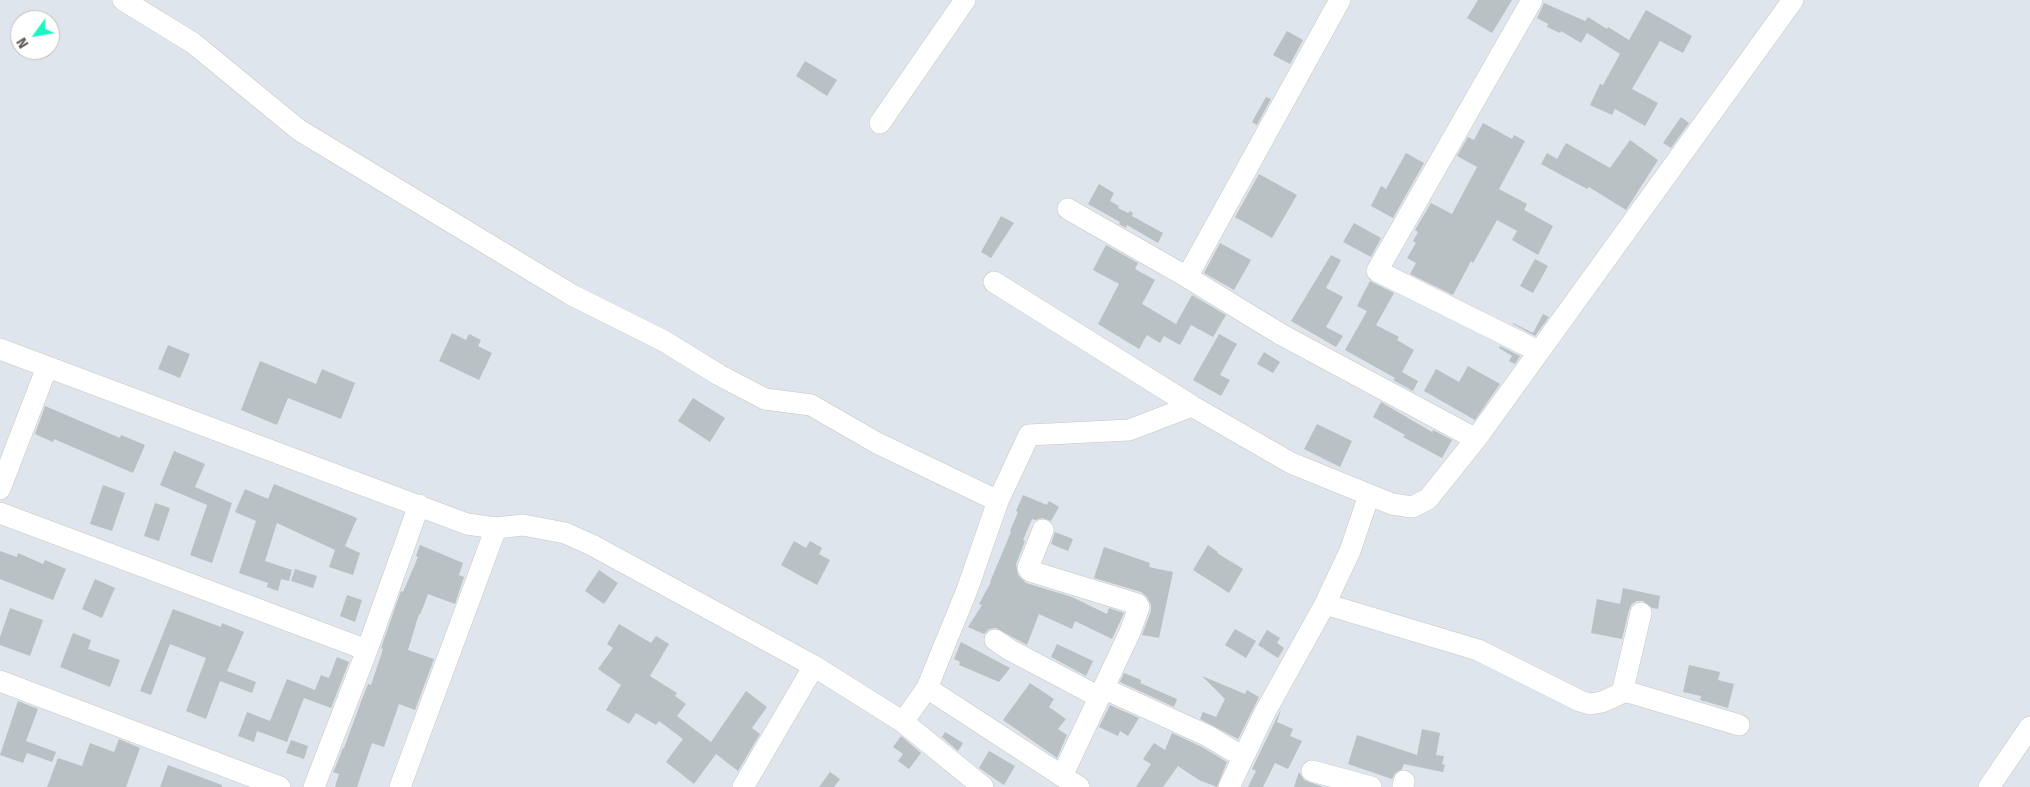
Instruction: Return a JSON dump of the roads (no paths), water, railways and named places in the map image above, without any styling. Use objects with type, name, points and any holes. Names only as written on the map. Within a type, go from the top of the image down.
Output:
[{"type":"street","points":[[123,0],[193,43],[299,130],[572,296],[664,341],[719,375],[766,399],[811,405],[877,443],[998,501]]},
{"type":"street","points":[[880,122],[964,0]]},
{"type":"street","points":[[1187,277],[1340,0]]},
{"type":"street","points":[[1532,0],[1377,271],[1538,351]]},
{"type":"street","points":[[994,282],[1192,406],[1291,463],[1392,504],[1412,507],[1428,499],[1476,439],[1793,0]]},
{"type":"street","points":[[1068,209],[1187,277],[1282,336],[1476,439]]},
{"type":"street","points":[[0,349],[467,524],[496,528],[523,526],[565,533],[592,544],[814,666],[903,722],[983,787]]},
{"type":"street","points":[[0,489],[47,366]]},
{"type":"street","points":[[903,722],[927,688],[967,590],[998,501],[1029,435],[1129,430],[1192,406]]},
{"type":"street","points":[[1229,787],[1264,714],[1326,604],[1350,551],[1369,495]]},
{"type":"street","points":[[314,787],[367,650],[419,505]]},
{"type":"street","points":[[0,513],[367,650]]},
{"type":"street","points":[[400,787],[496,528]]},
{"type":"street","points":[[1043,530],[1028,568],[1030,571],[1137,604],[1139,607],[1130,632],[1062,774]]},
{"type":"street","points":[[1326,604],[1478,650],[1580,701],[1590,704],[1602,702],[1628,692],[1739,725]]},
{"type":"street","points":[[1622,693],[1641,613]]},
{"type":"street","points":[[995,640],[1010,650],[1101,693],[1208,736],[1243,757]]},
{"type":"street","points":[[744,787],[814,666]]},
{"type":"street","points":[[0,681],[280,787]]},
{"type":"street","points":[[927,688],[1080,787]]},
{"type":"street","points":[[1989,787],[2030,727]]},
{"type":"street","points":[[1312,770],[1371,787]]}]
